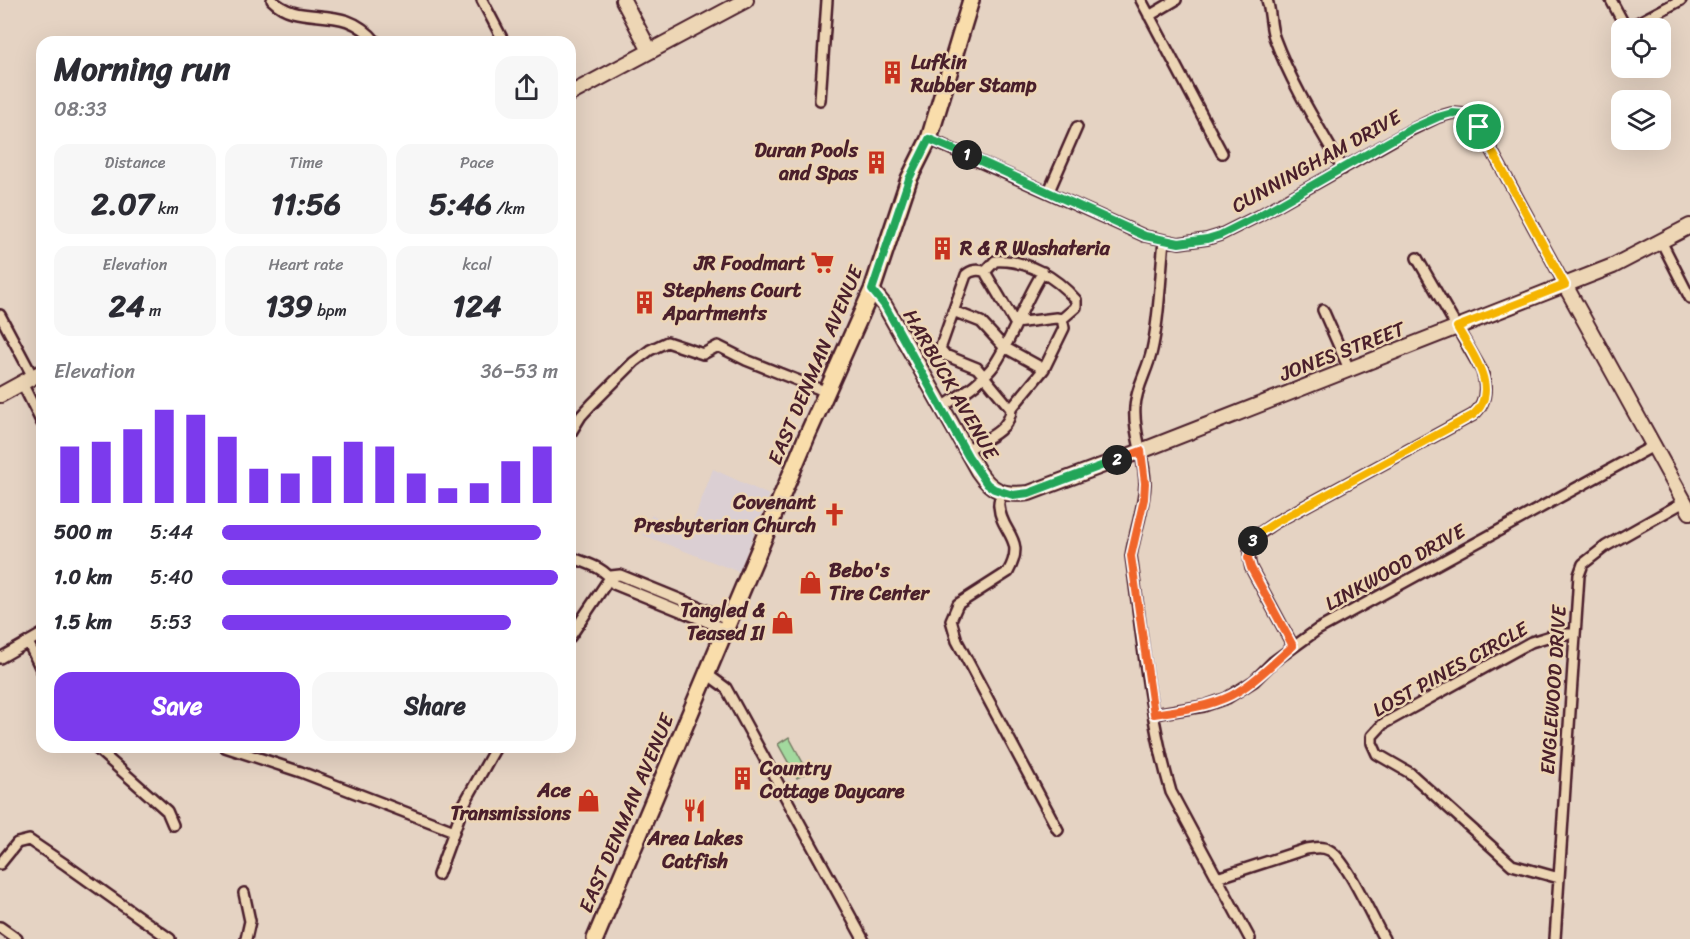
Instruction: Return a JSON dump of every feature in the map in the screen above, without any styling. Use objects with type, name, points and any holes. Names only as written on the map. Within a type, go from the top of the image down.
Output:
[{"type":"main road","name":"EAST DENMAN AVENUE","points":[[595,939],[807,436],[872,290],[909,179],[929,139],[971,0]]},
{"type":"street","points":[[272,0],[288,9],[339,8],[364,25],[372,36]]},
{"type":"street","points":[[482,0],[501,36]]},
{"type":"street","points":[[623,0],[650,51]]},
{"type":"street","points":[[576,91],[746,0]]},
{"type":"street","points":[[820,100],[827,0]]},
{"type":"street","points":[[1141,0],[1222,153]]},
{"type":"street","points":[[1149,16],[1176,0]]},
{"type":"street","points":[[1267,0],[1278,47],[1313,117],[1343,169]]},
{"type":"street","points":[[1611,0],[1621,18]]},
{"type":"street","points":[[1646,18],[1679,0]]},
{"type":"street","name":"CUNNINGHAM DRIVE","points":[[929,139],[1145,236],[1164,241],[1191,242],[1220,235],[1260,215],[1409,130],[1438,117],[1452,113],[1463,114],[1479,127],[1687,507]]},
{"type":"street","points":[[1049,191],[1077,127]]},
{"type":"street","name":"JONES STREET","points":[[1002,492],[1013,495],[1029,493],[1141,451],[1613,266],[1690,226]]},
{"type":"street","points":[[1164,241],[1152,350],[1135,405],[1134,422],[1145,483],[1144,499],[1131,556],[1164,767],[1172,792],[1250,939]]},
{"type":"street","points":[[1661,241],[1690,298]]},
{"type":"street","points":[[1293,646],[1251,568],[1248,558],[1252,541],[1259,533],[1276,522],[1450,428],[1479,410],[1484,401],[1485,381],[1476,359],[1417,258]]},
{"type":"street","points":[[985,272],[991,263],[1000,260],[1033,267],[1043,272],[1076,300],[1076,307],[1062,319]]},
{"type":"street","points":[[965,451],[999,431],[1011,415],[1011,409],[977,368],[942,353],[940,349],[966,275],[974,271],[985,272]]},
{"type":"street","points":[[985,272],[1015,323]]},
{"type":"street","points":[[941,408],[984,376],[994,364],[1031,290],[1043,272]]},
{"type":"street","name":"HARBUCK AVENUE","points":[[872,290],[885,306],[965,451],[987,484],[1002,492]]},
{"type":"street","points":[[1323,310],[1348,369]]},
{"type":"street","points":[[953,311],[981,322],[1004,347],[1044,369]]},
{"type":"street","points":[[0,315],[32,377],[36,395]]},
{"type":"street","points":[[1015,323],[1062,319]]},
{"type":"street","points":[[1011,409],[1044,369],[1064,327],[1062,319]]},
{"type":"street","points":[[576,424],[581,416],[634,362],[650,350],[667,342],[703,354],[718,346],[746,360],[827,392]]},
{"type":"street","points":[[0,395],[32,377]]},
{"type":"street","name":"LINKWOOD DRIVE","points":[[1154,714],[1204,706],[1227,698],[1254,681],[1293,646],[1327,624],[1655,445]]},
{"type":"street","points":[[1002,492],[998,505],[1015,545],[1012,565],[1008,572],[958,604],[951,620],[957,641],[1058,830]]},
{"type":"street","name":"ENGLEWOOD DRIVE","points":[[1555,939],[1577,586],[1583,564],[1606,546],[1687,507]]},
{"type":"street","points":[[576,559],[604,571],[611,576],[614,584],[727,624]]},
{"type":"street","points":[[576,628],[611,576]]},
{"type":"street","name":"LOST PINES CIRCLE","points":[[1559,878],[1512,865],[1410,773],[1377,754],[1372,736],[1383,724],[1532,642],[1557,634],[1575,634]]},
{"type":"street","points":[[0,658],[36,637]]},
{"type":"street","points":[[27,642],[36,659]]},
{"type":"street","points":[[707,674],[726,688],[863,939]]},
{"type":"street","points":[[102,753],[167,811],[172,825]]},
{"type":"street","points":[[243,753],[301,772],[453,831]]},
{"type":"street","points":[[438,875],[464,804],[490,753]]},
{"type":"street","points":[[0,864],[17,843],[29,840],[170,939]]},
{"type":"street","points":[[1217,878],[1306,849],[1318,847],[1329,849],[1337,855],[1345,867],[1384,939]]},
{"type":"street","points":[[244,893],[249,921],[246,939]]},
{"type":"street","points":[[0,927],[17,939]]},
{"type":"shaded area","points":[[713,469],[769,495],[739,572],[643,535],[652,515],[690,530]]},
{"type":"green space","points":[[789,737],[808,772],[797,778],[778,744]]},
{"type":"place","name":"Lufkin Rubber Stamp","points":[[893,73]]},
{"type":"place","name":"Duran Pools and Spas","points":[[876,162]]},
{"type":"place","name":"R & R Washateria","points":[[942,248]]},
{"type":"place","name":"JR Foodmart","points":[[823,263]]},
{"type":"place","name":"Stephens Court Apartments","points":[[645,302]]},
{"type":"place","name":"Covenant Presbyterian Church","points":[[834,514]]},
{"type":"place","name":"Bebo's Tire Center","points":[[811,582]]},
{"type":"place","name":"Tangled & Teased II","points":[[783,622]]},
{"type":"place","name":"Country Cottage Daycare","points":[[742,779]]},
{"type":"place","name":"Ace Transmissions","points":[[589,801]]},
{"type":"place","name":"Area Lakes Catfish","points":[[695,810]]},
{"type":"route","points":[[1452,113],[1463,114],[1479,127],[1565,285],[1457,327],[1476,359],[1485,381],[1484,401],[1473,415],[1276,522],[1259,533],[1252,541],[1248,558],[1251,568],[1293,646],[1254,681],[1227,698],[1204,706],[1154,714],[1131,556],[1144,499],[1145,483],[1141,451],[1029,493],[1013,495],[994,489],[987,484],[968,456],[885,306],[872,290],[909,179],[929,139],[1145,236],[1179,243],[1220,235],[1260,215],[1409,130],[1438,117],[1452,113]]}]
